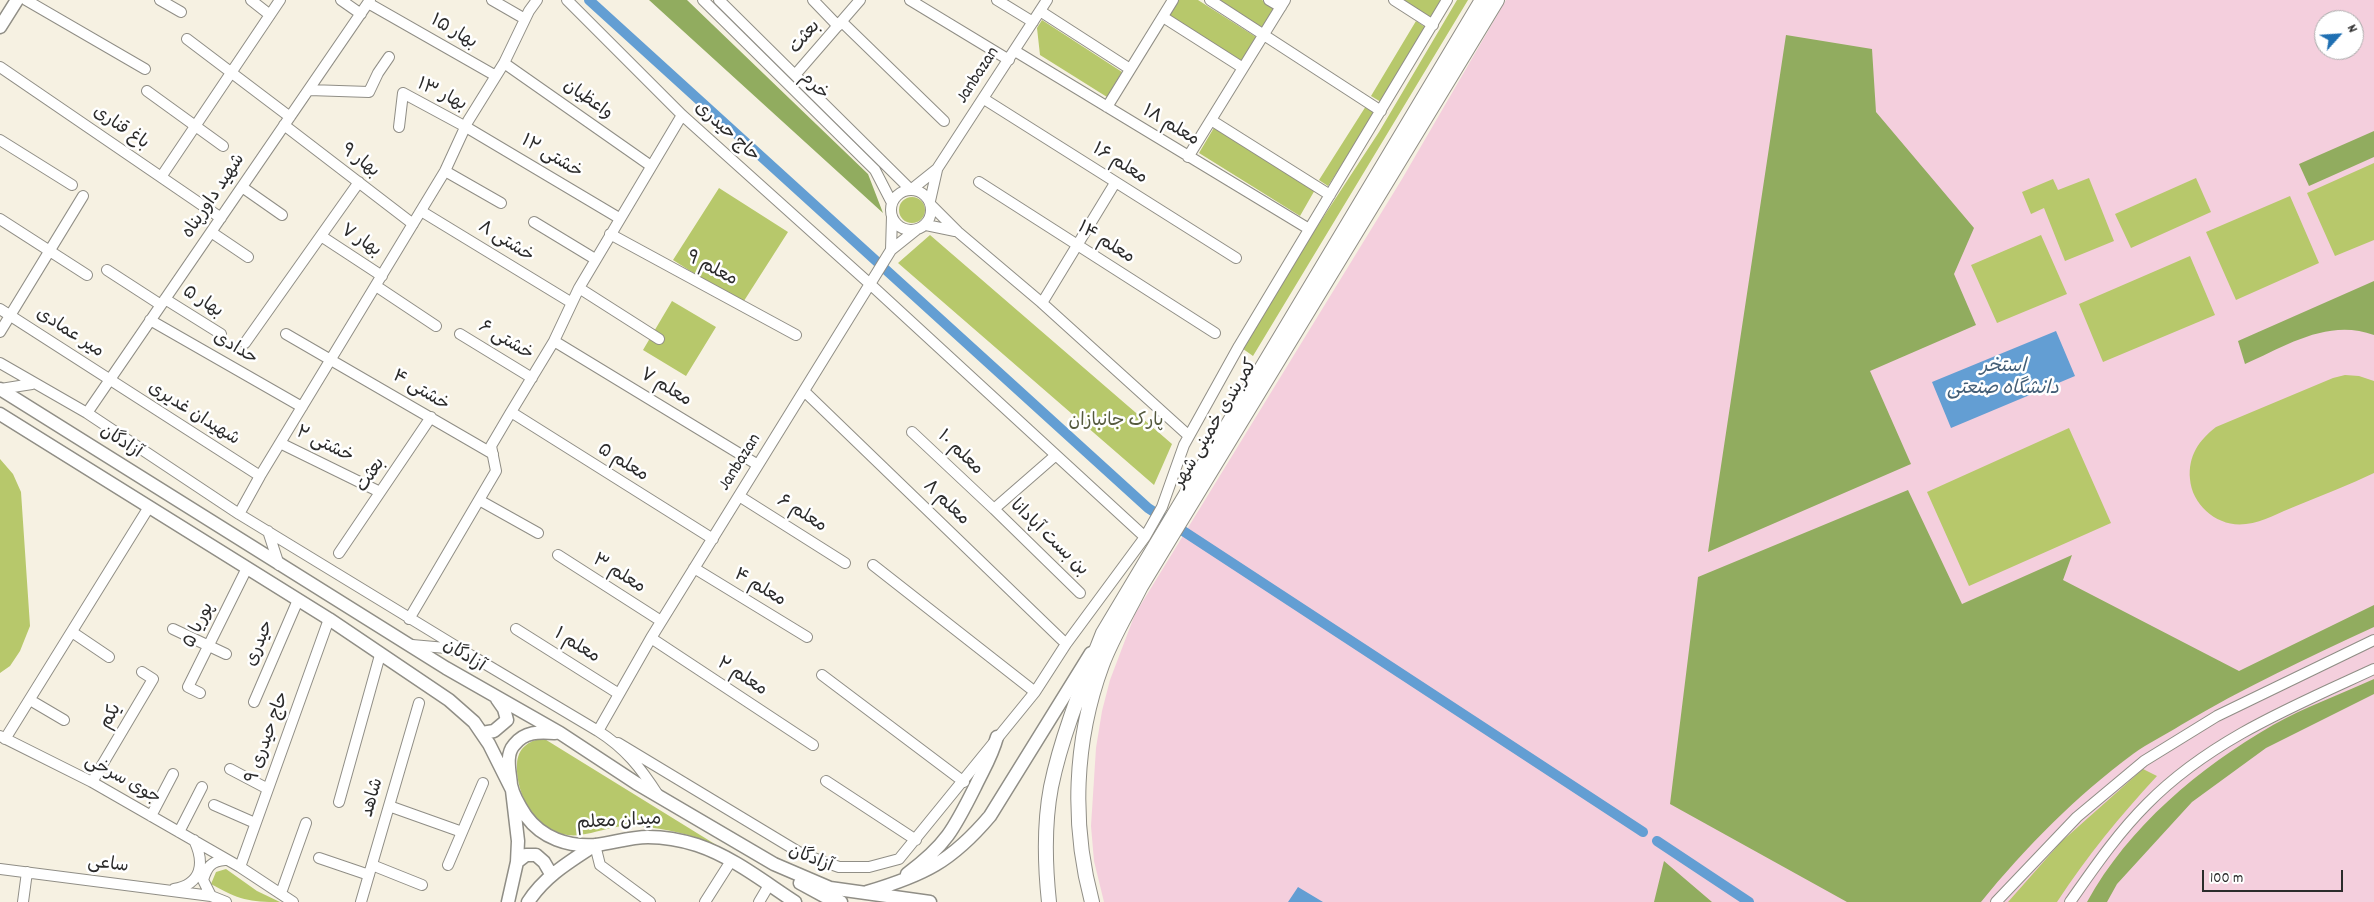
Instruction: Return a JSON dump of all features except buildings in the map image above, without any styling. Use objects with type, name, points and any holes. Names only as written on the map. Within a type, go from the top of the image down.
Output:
[{"type":"highway","name":"کمربندی خمینی شهر","points":[[1204,471],[1482,0]]},
{"type":"highway","name":"کمربندی خمینی شهر","points":[[1049,901],[1046,862],[1051,788],[1063,740],[1103,634],[1156,534],[1204,471],[1497,0]]},
{"type":"highway","name":"کمربندی خمینی شهر","points":[[1092,902],[1083,863],[1077,811],[1079,765],[1085,723],[1102,665],[1141,586],[1156,534]]},
{"type":"main road","points":[[0,27],[17,0]]},
{"type":"main road","name":"آزادگان","points":[[0,389],[279,565],[497,699],[560,733],[658,795],[774,864],[830,888],[930,902]]},
{"type":"main road","points":[[0,414],[298,600],[449,700],[474,722],[482,733],[512,790],[518,841],[517,862],[508,902]]},
{"type":"main road","points":[[324,617],[311,602],[312,598],[317,596],[366,622],[377,624]]},
{"type":"main road","points":[[863,893],[909,879],[930,870],[960,849],[975,834],[990,816],[1103,634]]},
{"type":"main road","points":[[482,733],[494,731],[507,720],[504,709],[497,699]]},
{"type":"main road","name":"میدان معلم","points":[[560,733],[533,731],[512,746],[508,757],[512,790],[535,828],[561,842],[595,845],[647,836],[668,838],[698,846],[732,861]]},
{"type":"main road","points":[[884,887],[924,861],[949,837],[992,757],[997,737]]},
{"type":"main road","points":[[528,902],[538,886],[551,874],[595,845]]},
{"type":"main road","points":[[517,862],[526,855],[536,855],[544,862],[551,874]]},
{"type":"main road","points":[[732,861],[795,902]]},
{"type":"main road","points":[[774,864],[801,884],[824,896],[841,902]]},
{"type":"street","points":[[26,0],[145,70]]},
{"type":"street","points":[[160,0],[181,12]]},
{"type":"street","points":[[251,0],[270,15]]},
{"type":"street","points":[[161,177],[280,0]]},
{"type":"street","points":[[341,0],[361,14]]},
{"type":"street","points":[[492,0],[525,19]]},
{"type":"street","points":[[239,514],[260,476],[445,171],[466,126],[504,63],[525,19],[537,0]]},
{"type":"street","name":"حاج حیدری","points":[[567,0],[682,115],[1056,455],[1156,534]]},
{"type":"street","name":"خرم","points":[[703,0],[876,170],[892,203]]},
{"type":"street","name":"خرم","points":[[720,0],[911,189]]},
{"type":"street","points":[[813,0],[944,121]]},
{"type":"street","name":"بعثت","points":[[796,74],[860,0]]},
{"type":"street","name":"معلم ۱۸","points":[[910,0],[1107,107],[1309,229]]},
{"type":"street","points":[[997,0],[1033,22]]},
{"type":"street","name":"Janbazan","points":[[937,169],[1047,0]]},
{"type":"street","points":[[1107,107],[1173,0]]},
{"type":"street","points":[[1210,0],[1381,111]]},
{"type":"street","points":[[1188,157],[1283,4],[1269,0]]},
{"type":"street","points":[[1394,0],[1433,25]]},
{"type":"street","points":[[0,363],[32,384],[86,413],[239,514],[409,619],[802,854],[839,867],[870,867],[899,859],[916,840],[964,782],[997,737],[1036,692],[1066,644],[1156,534],[1162,507],[1189,436],[1239,346],[1447,0]]},
{"type":"street","name":"شهید داورپناه","points":[[86,413],[369,2]]},
{"type":"street","name":"بهار ۱۵","points":[[369,2],[496,76]]},
{"type":"street","points":[[1040,11],[1130,69]]},
{"type":"street","points":[[1163,17],[1243,68]]},
{"type":"street","name":"بهار ۹","points":[[187,39],[231,72],[359,182],[413,224]]},
{"type":"street","points":[[309,90],[370,92],[378,73],[389,57]]},
{"type":"street","name":"واعظیان","points":[[504,63],[651,166]]},
{"type":"street","name":"باغ قناری","points":[[0,68],[221,218]]},
{"type":"street","points":[[147,91],[223,146]]},
{"type":"street","name":"بهار ۱۳","points":[[399,127],[403,94],[466,126]]},
{"type":"street","name":"معلم ۱۶","points":[[984,99],[1236,258]]},
{"type":"street","points":[[409,619],[496,471],[491,446],[513,414],[554,341],[595,259],[682,115]]},
{"type":"street","points":[[1211,120],[1330,194]]},
{"type":"street","name":"خشتی ۱۲","points":[[466,126],[619,218]]},
{"type":"street","points":[[0,140],[72,185]]},
{"type":"street","points":[[876,170],[883,162]]},
{"type":"street","points":[[891,250],[892,203],[899,193],[911,189],[937,169]]},
{"type":"street","points":[[891,250],[916,230],[926,225],[930,219],[937,169]]},
{"type":"street","points":[[445,171],[501,203]]},
{"type":"street","points":[[245,343],[359,182]]},
{"type":"street","name":"معلم ۱۴","points":[[979,182],[1215,333]]},
{"type":"street","points":[[1042,303],[1115,183]]},
{"type":"street","points":[[242,187],[282,215]]},
{"type":"street","points":[[911,189],[924,193],[958,232],[1042,303],[1189,436]]},
{"type":"street","points":[[0,332],[83,196]]},
{"type":"street","name":"خشتی ۸","points":[[421,211],[572,303]]},
{"type":"street","points":[[892,216],[900,227],[906,230],[916,230]]},
{"type":"street","points":[[0,219],[87,275]]},
{"type":"street","points":[[534,222],[595,259]]},
{"type":"street","points":[[926,225],[958,232]]},
{"type":"street","points":[[211,232],[248,257]]},
{"type":"street","name":"معلم ۹","points":[[610,234],[796,334]]},
{"type":"street","name":"بهار ۷","points":[[321,236],[382,276]]},
{"type":"street","name":"Janbazan","points":[[598,731],[661,621],[891,250]]},
{"type":"street","name":"بهار ۵","points":[[107,270],[221,334]]},
{"type":"street","points":[[376,286],[436,326]]},
{"type":"street","points":[[579,288],[658,339]]},
{"type":"street","name":"میر عمادی","points":[[0,309],[109,380]]},
{"type":"street","name":"حدادی","points":[[150,320],[302,407]]},
{"type":"street","points":[[286,334],[332,358]]},
{"type":"street","name":"خشتی ۶","points":[[460,334],[532,378]]},
{"type":"street","name":"معلم ۷","points":[[554,341],[758,465]]},
{"type":"street","name":"خشتی ۴","points":[[332,358],[493,454]]},
{"type":"street","name":"شهیدان غدیری","points":[[109,380],[260,476]]},
{"type":"street","points":[[0,389],[32,384]]},
{"type":"street","name":"معلم ۸","points":[[804,391],[1062,640]]},
{"type":"street","name":"معلم ۵","points":[[513,414],[712,539]]},
{"type":"street","name":"بعثت","points":[[340,553],[431,417]]},
{"type":"street","name":"معلم ۱۰","points":[[912,432],[994,509]]},
{"type":"street","name":"خشتی ۲","points":[[280,443],[380,492]]},
{"type":"street","points":[[994,509],[1056,455]]},
{"type":"street","name":"معلم ۶","points":[[739,496],[845,563]]},
{"type":"street","points":[[479,500],[538,533]]},
{"type":"street","points":[[3,738],[30,700],[149,507]]},
{"type":"street","name":"بن بست آپادانا","points":[[994,509],[1080,593]]},
{"type":"street","points":[[268,531],[279,565]]},
{"type":"street","name":"معلم ۳","points":[[558,556],[661,621]]},
{"type":"street","points":[[873,565],[1036,692]]},
{"type":"street","name":"پوریا ۵","points":[[200,693],[188,687],[247,568]]},
{"type":"street","name":"معلم ۴","points":[[694,568],[807,637]]},
{"type":"street","name":"حیدری","points":[[254,702],[298,600]]},
{"type":"street","name":"حاج حیدری ۹","points":[[240,867],[268,790],[324,617]]},
{"type":"street","points":[[173,629],[226,654]]},
{"type":"street","name":"معلم ۱","points":[[516,629],[619,694]]},
{"type":"street","points":[[72,632],[109,657]]},
{"type":"street","name":"معلم ۲","points":[[651,638],[813,745]]},
{"type":"street","points":[[1996,902],[2077,817],[2144,761],[2217,716],[2374,640]]},
{"type":"street","points":[[412,645],[446,648],[472,656]]},
{"type":"street","points":[[339,802],[380,655]]},
{"type":"street","points":[[2070,902],[2113,841],[2131,820],[2148,803],[2205,755],[2244,732],[2374,670]]},
{"type":"street","name":"یکم","points":[[92,782],[153,679],[142,672]]},
{"type":"street","points":[[822,675],[964,782]]},
{"type":"street","points":[[30,700],[64,720]]},
{"type":"street","name":"شاهد","points":[[361,902],[419,703]]},
{"type":"street","name":"جوی سرخی","points":[[3,738],[92,782],[240,867],[293,902]]},
{"type":"street","points":[[618,743],[644,771],[658,795]]},
{"type":"street","points":[[230,769],[268,790]]},
{"type":"street","points":[[151,816],[173,774]]},
{"type":"street","points":[[826,781],[916,840]]},
{"type":"street","points":[[448,865],[482,783]]},
{"type":"street","points":[[179,832],[202,787]]},
{"type":"street","points":[[214,805],[256,824]]},
{"type":"street","points":[[389,806],[462,832]]},
{"type":"street","points":[[281,894],[306,823]]},
{"type":"street","points":[[166,890],[185,887],[194,879],[200,869],[200,853],[194,840]]},
{"type":"street","points":[[595,845],[600,865],[650,902]]},
{"type":"street","points":[[319,858],[370,870],[422,886]]},
{"type":"street","points":[[211,896],[203,880],[207,867],[216,860],[225,860]]},
{"type":"street","points":[[705,902],[732,861]]},
{"type":"street","name":"ساعی","points":[[0,869],[211,896],[226,902]]},
{"type":"street","points":[[23,902],[27,872]]},
{"type":"street","points":[[758,902],[769,885]]},
{"type":"shaded area","points":[[1506,0],[2374,0],[2374,902],[1104,902],[1094,861],[1091,826],[1096,748],[1102,711],[1110,680],[1135,614],[1402,179]]},
{"type":"green space","points":[[649,0],[687,0],[868,174],[883,213]]},
{"type":"green space","points":[[1178,0],[1198,0],[1256,37],[1242,61],[1169,15]]},
{"type":"green space","points":[[1215,0],[1262,0],[1276,9],[1262,30]]},
{"type":"green space","points":[[1402,0],[1441,0],[1431,18]]},
{"type":"green space","points":[[1457,0],[1468,0],[1253,356],[1239,346],[1379,132]]},
{"type":"green space","points":[[1042,20],[1122,72],[1107,97],[1040,55],[1037,28]]},
{"type":"green space","points":[[1416,21],[1425,27],[1381,102],[1371,96]]},
{"type":"green space","points":[[1786,35],[1872,49],[1876,112],[1974,228],[1954,274],[1976,325],[1870,371],[1911,464],[1708,552]]},
{"type":"green space","points":[[1366,106],[1376,112],[1328,186],[1319,180]]},
{"type":"green space","points":[[1215,126],[1316,188],[1300,216],[1199,153]]},
{"type":"green space","points":[[2374,131],[2374,157],[2309,186],[2299,164]]},
{"type":"green space","points":[[2374,163],[2374,240],[2335,256],[2307,193]]},
{"type":"green space","points":[[2089,178],[2114,241],[2065,261],[2044,208],[2031,214],[2022,192],[2053,179],[2058,190]]},
{"type":"green space","points":[[2196,178],[2211,212],[2131,248],[2115,214]]},
{"type":"green space","points":[[719,188],[788,232],[742,304],[673,260]]},
{"type":"green space","points":[[2290,196],[2319,263],[2236,300],[2206,232]]},
{"type":"green space","points":[[912,197],[921,201],[925,210],[921,219],[912,223],[903,219],[899,210],[903,201]]},
{"type":"green space","name":"پارک جانبازان","points":[[930,235],[1172,444],[1154,485],[898,263]]},
{"type":"green space","points":[[2041,235],[2067,294],[1997,323],[1971,265]]},
{"type":"green space","points":[[2190,256],[2215,315],[2103,362],[2079,304]]},
{"type":"green space","points":[[2374,281],[2374,335],[2357,331],[2340,330],[2324,332],[2292,342],[2245,364],[2238,341]]},
{"type":"green space","points":[[672,301],[716,327],[686,376],[643,350]]},
{"type":"green space","points":[[2345,375],[2359,376],[2374,381],[2374,473],[2253,523],[2236,524],[2226,522],[2217,519],[2201,506],[2192,489],[2190,471],[2193,456],[2204,437],[2216,427],[2333,378]]},
{"type":"green space","points":[[2069,428],[2111,523],[1969,586],[1927,492]]},
{"type":"green space","points":[[0,459],[13,474],[21,492],[30,626],[20,651],[10,666],[0,673]]},
{"type":"green space","points":[[1908,490],[1962,604],[2072,555],[2063,580],[2239,671],[2374,605],[2374,627],[2301,661],[2204,711],[2133,754],[2071,805],[2015,862],[1981,902],[1847,902],[1670,804],[1698,577]]},
{"type":"green space","points":[[2374,679],[2374,694],[2266,748],[2192,802],[2117,884],[2107,902],[2087,902],[2123,848],[2168,801],[2193,780],[2245,742],[2285,718]]},
{"type":"green space","points":[[543,738],[718,846],[684,834],[649,827],[625,826],[580,835],[566,835],[554,831],[543,824],[526,803],[518,777],[517,764],[519,754],[528,743]]},
{"type":"green space","points":[[2143,769],[2157,776],[2104,837],[2057,902],[2008,902],[2061,842]]},
{"type":"green space","points":[[1664,861],[1712,902],[1654,902]]},
{"type":"green space","points":[[226,869],[257,891],[280,902],[244,899],[229,894],[211,884],[216,872]]},
{"type":"water","name":"استخر دانشگاه صنعتی","points":[[2056,331],[2075,376],[1951,428],[1932,382]]},
{"type":"water","points":[[1298,887],[1323,902],[1288,902]]},
{"type":"waterway","points":[[589,0],[1148,508],[1643,832]]},
{"type":"waterway","points":[[1657,841],[1749,902]]}]
